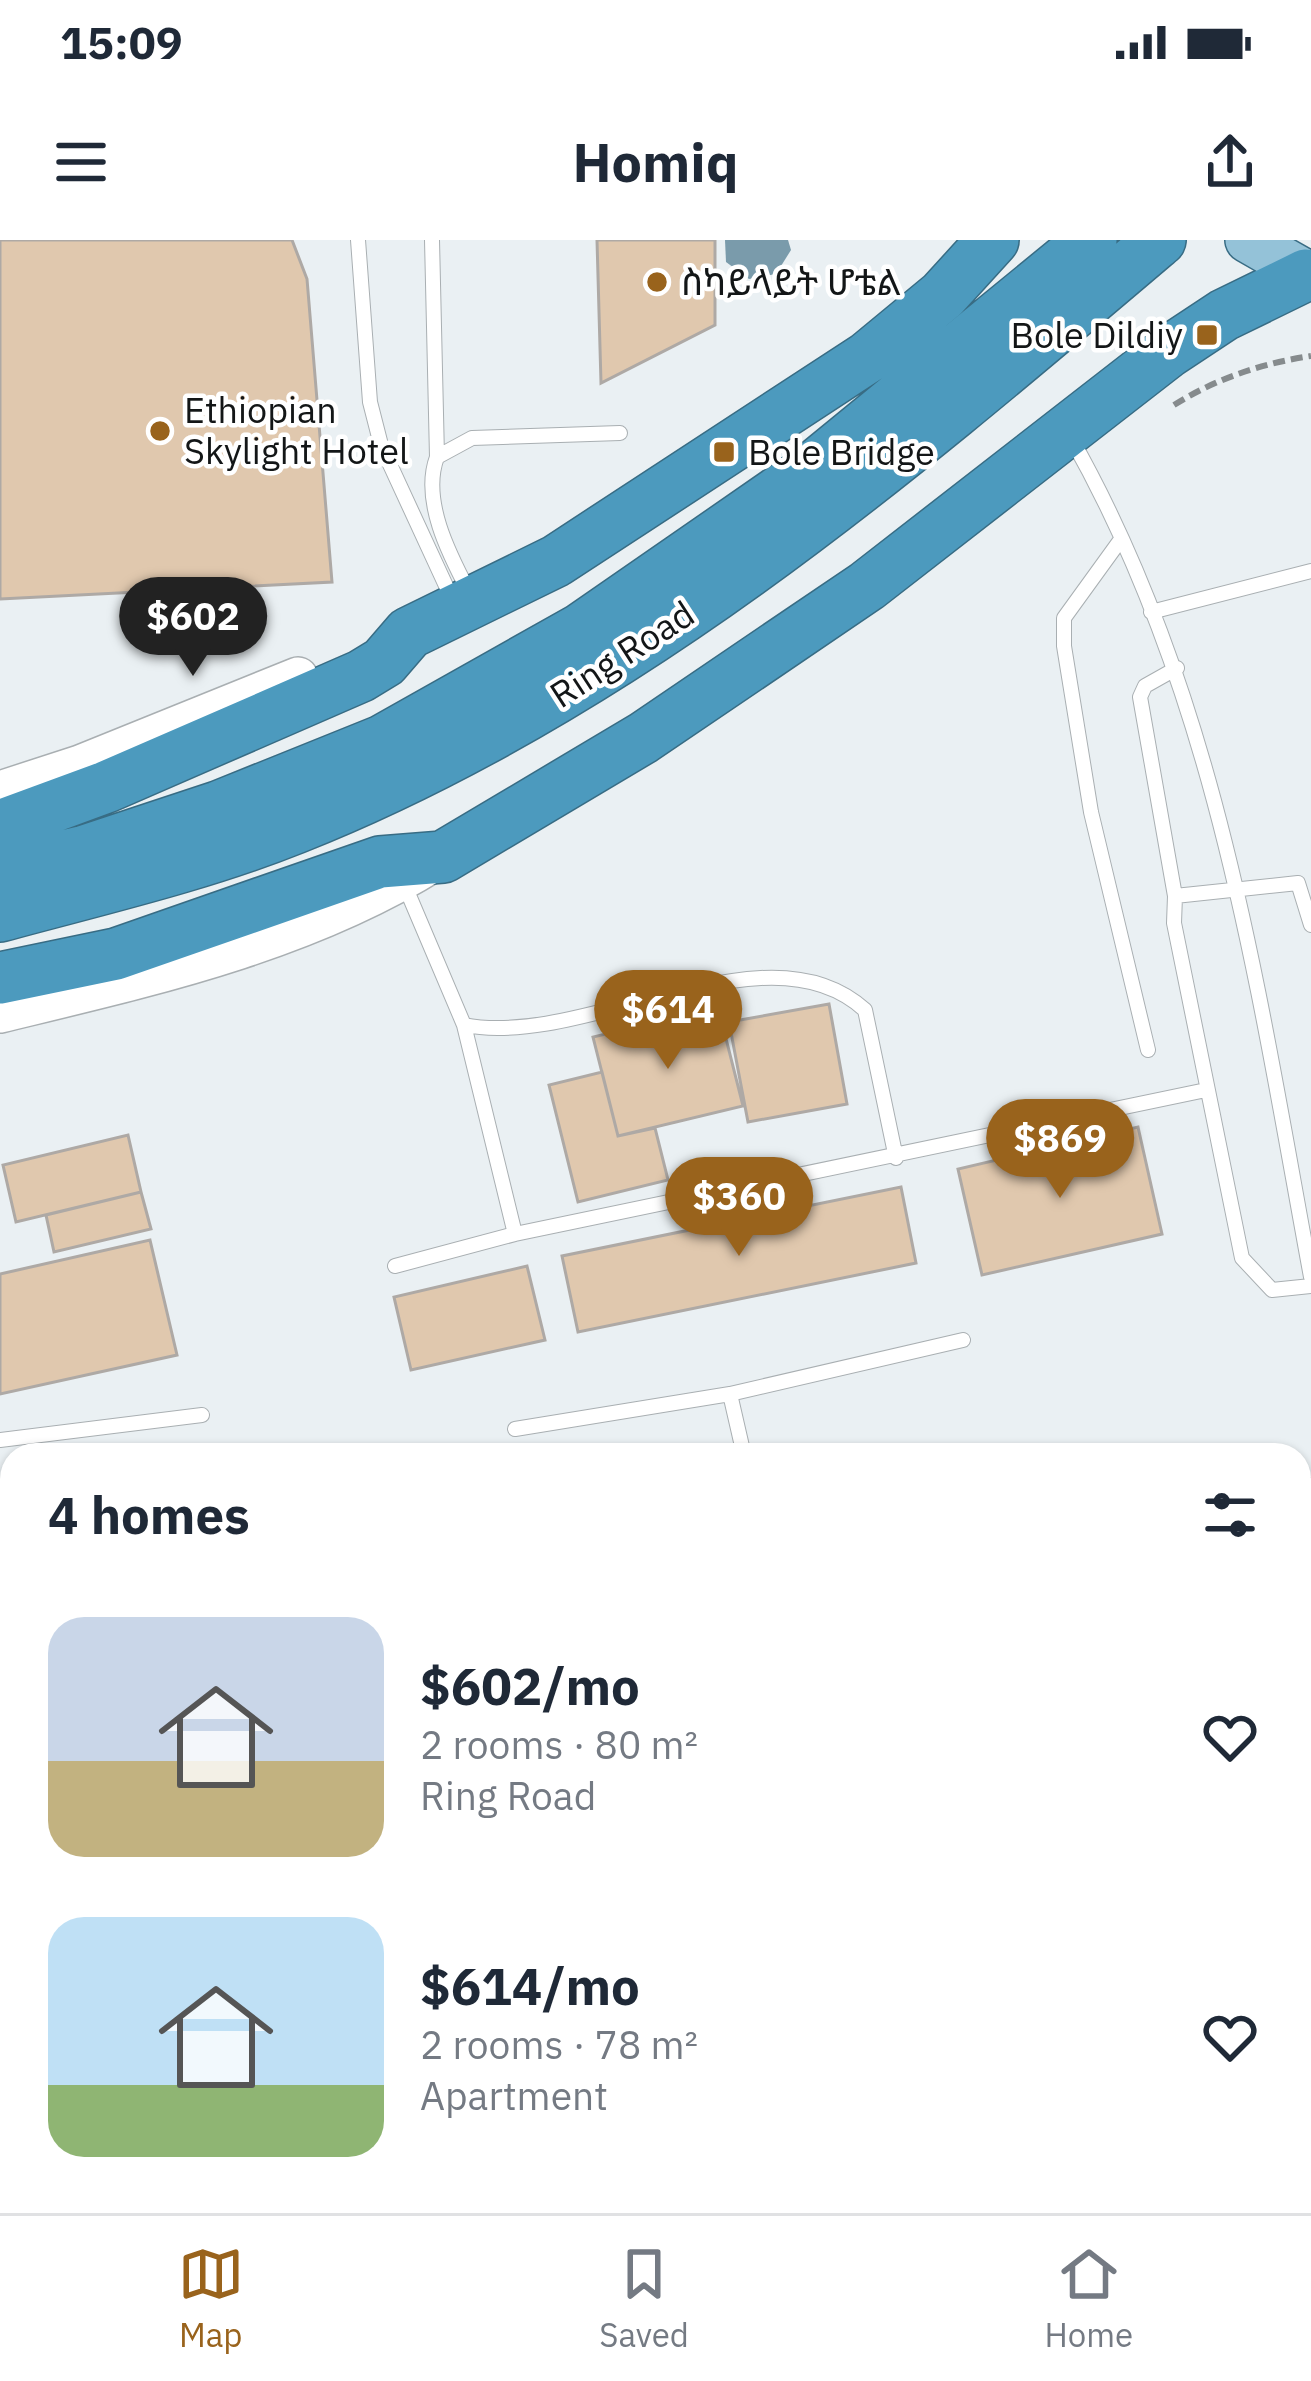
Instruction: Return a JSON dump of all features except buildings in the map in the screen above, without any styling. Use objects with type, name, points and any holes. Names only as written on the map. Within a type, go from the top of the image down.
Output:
[{"type":"highway","points":[[0,826],[106,787],[361,676],[383,662],[409,633],[556,561],[673,489],[868,357],[943,295],[993,240]]},
{"type":"highway","name":"Ring Road","points":[[0,916],[179,868],[294,829],[809,471],[1091,240]]},
{"type":"highway","name":"Ring Road","points":[[0,872],[383,764],[577,689],[783,547],[1160,240]]},
{"type":"highway","points":[[0,978],[116,954],[380,862],[423,869],[643,738],[868,586],[1065,428],[1224,315],[1308,276]]},
{"type":"main road","points":[[1248,240],[1308,276]]},
{"type":"street","points":[[0,791],[80,765],[409,633]]},
{"type":"street","points":[[0,1013],[172,971],[423,869]]},
{"type":"lane","points":[[358,240],[370,402],[381,445],[466,605]]},
{"type":"lane","points":[[432,240],[436,457],[430,489],[466,605]]},
{"type":"lane","points":[[1065,428],[1177,668],[1239,886],[1311,1276]]},
{"type":"lane","points":[[436,457],[472,437],[620,433]]},
{"type":"lane","points":[[1119,542],[1064,618],[1064,646],[1091,812],[1148,1050]]},
{"type":"lane","points":[[1151,612],[1311,571]]},
{"type":"lane","points":[[1177,668],[1144,686],[1140,697],[1175,896],[1174,923],[1206,1090],[1246,1267],[1271,1290],[1311,1286]]},
{"type":"lane","points":[[423,869],[515,1234]]},
{"type":"lane","points":[[1175,896],[1298,883],[1311,925]]},
{"type":"lane","points":[[464,1025],[534,1030],[699,987],[765,978],[829,983],[865,1010],[896,1158]]},
{"type":"lane","points":[[394,1266],[515,1234],[1206,1090]]},
{"type":"lane","points":[[515,1429],[730,1394],[963,1340]]},
{"type":"lane","points":[[730,1394],[741,1443]]},
{"type":"lane","points":[[0,1440],[202,1415]]},
{"type":"path","points":[[1162,413],[1200,388],[1276,361],[1311,356]]},
{"type":"water","points":[[725,240],[788,240],[791,250],[776,274],[749,279],[726,262]]},
{"type":"place","name":"ስካይላይት ሆቴል","points":[[657,282]]},
{"type":"place","name":"Bole Dildiy","points":[[1207,335]]},
{"type":"place","name":"Ethiopian Skylight Hotel","points":[[160,431]]},
{"type":"place","name":"Bole Bridge","points":[[724,452]]}]
